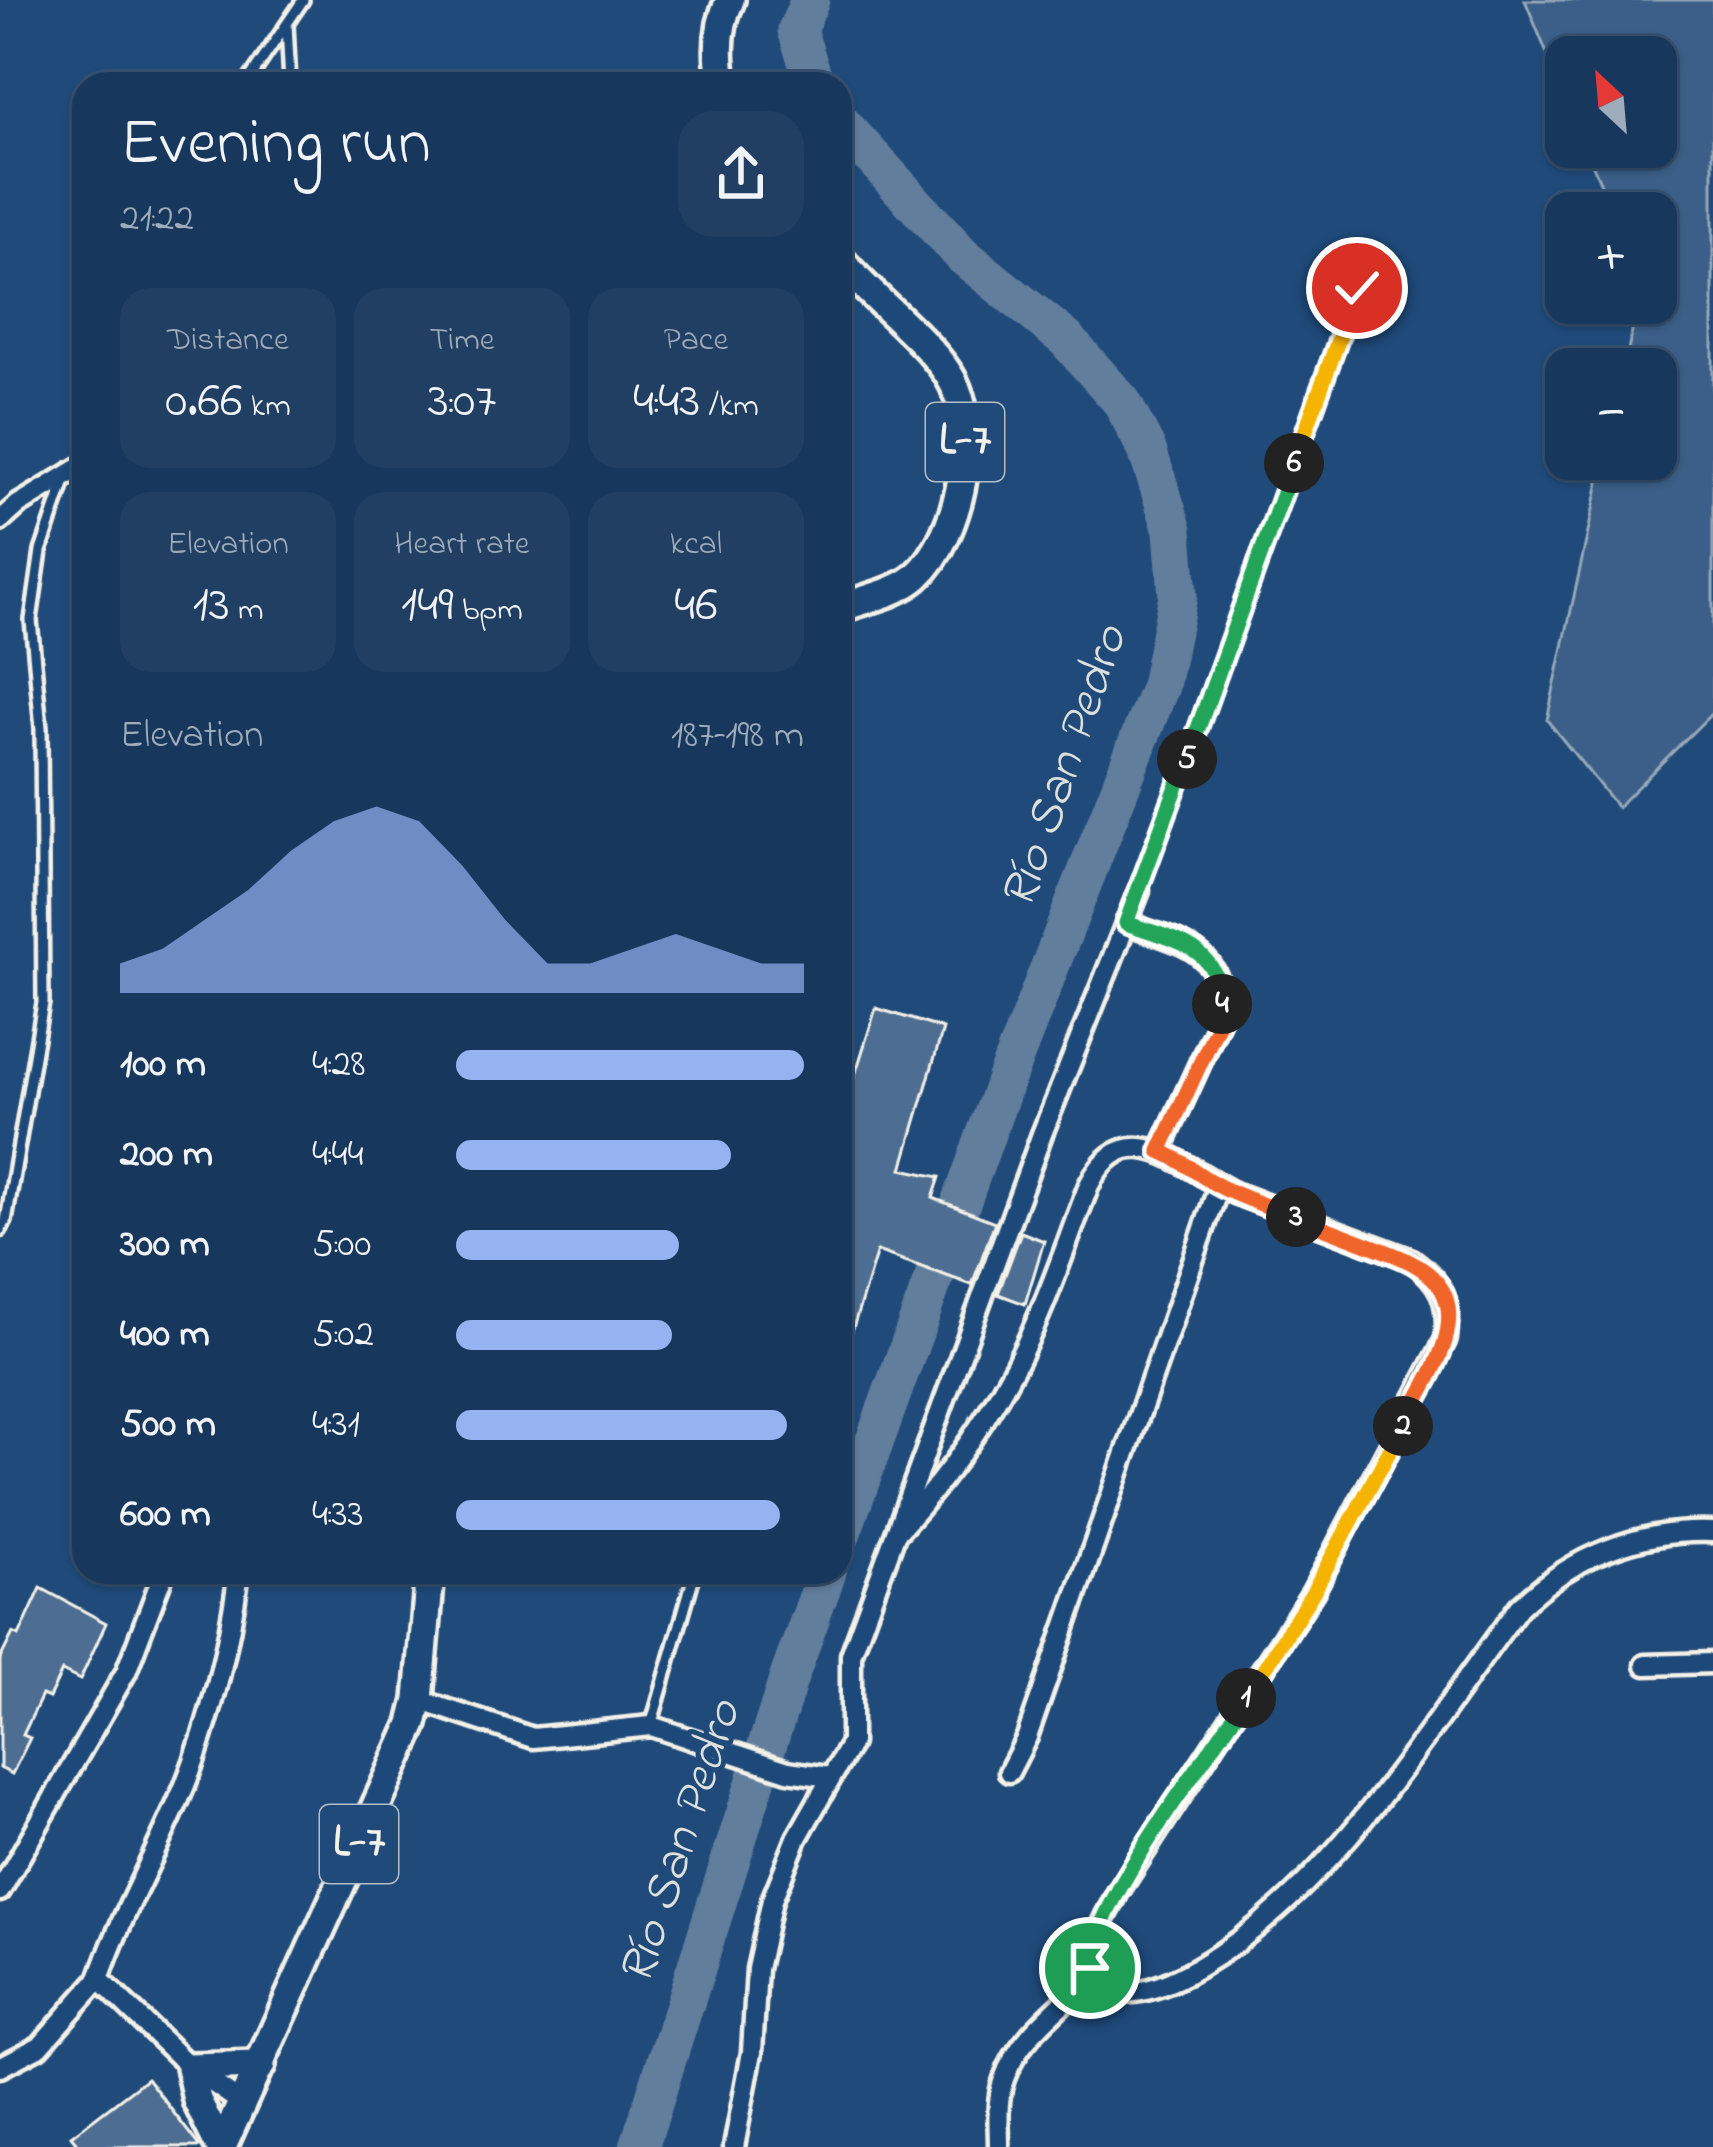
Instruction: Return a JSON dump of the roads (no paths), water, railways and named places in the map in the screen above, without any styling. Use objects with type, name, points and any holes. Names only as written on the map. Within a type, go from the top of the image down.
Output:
[{"type":"main road","points":[[721,72],[722,17],[730,0]]},
{"type":"main road","name":"L-7","points":[[852,273],[950,377],[962,408],[966,448],[954,512],[939,548],[918,575],[902,586],[852,604]]},
{"type":"main road","name":"L-7","points":[[221,2147],[413,1724],[429,1584]]},
{"type":"main road","points":[[221,2147],[197,2100],[190,2067],[261,2065]]},
{"type":"street","points":[[0,520],[72,472]]},
{"type":"street","points":[[734,2147],[752,2052],[754,1984],[772,1900],[797,1838],[851,1743],[851,1655],[1042,1134],[1138,891]]},
{"type":"street","points":[[1126,923],[1198,949],[1216,973],[1223,998],[1222,1016],[1160,1151]]},
{"type":"street","points":[[899,1530],[939,1487],[1014,1367],[1100,1163],[1116,1152],[1133,1148],[1160,1151],[1184,1160],[1219,1186],[1412,1260],[1443,1291],[1448,1315],[1445,1339],[1313,1592],[1118,1892],[1090,1956],[1092,1976],[1100,1986],[1116,1992],[1155,1990],[1280,1908],[1343,1842],[1536,1590],[1613,1546],[1675,1531],[1713,1532]]},
{"type":"street","points":[[1009,1772],[1027,1737],[1219,1186]]},
{"type":"street","points":[[0,1891],[125,1672],[159,1584]]},
{"type":"street","points":[[0,2067],[40,2046],[99,1979],[185,1784],[229,1645],[237,1584]]},
{"type":"street","points":[[1646,1665],[1713,1663]]},
{"type":"street","points":[[419,1700],[533,1738],[651,1726],[788,1771],[829,1778]]},
{"type":"street","points":[[999,2147],[999,2101],[1013,2060],[1027,2039],[1092,1976]]},
{"type":"street","points":[[99,1979],[190,2067],[243,2104]]},
{"type":"lane","points":[[254,72],[303,0]]},
{"type":"lane","points":[[287,23],[289,72]]},
{"type":"lane","points":[[1138,891],[1357,288]]},
{"type":"lane","points":[[0,1231],[6,1221],[43,1003],[41,728],[31,620],[41,550],[72,478]]},
{"type":"lane","points":[[651,1726],[692,1584]]},
{"type":"waterway","name":"Río San Pedro","points":[[810,0],[797,30],[811,72]]},
{"type":"waterway","name":"Río San Pedro","points":[[852,135],[962,255],[1066,339],[1122,402],[1147,450],[1173,530],[1178,596],[1160,686],[1007,1076],[852,1504]]},
{"type":"waterway","name":"Río San Pedro","points":[[639,2147],[823,1584]]}]
